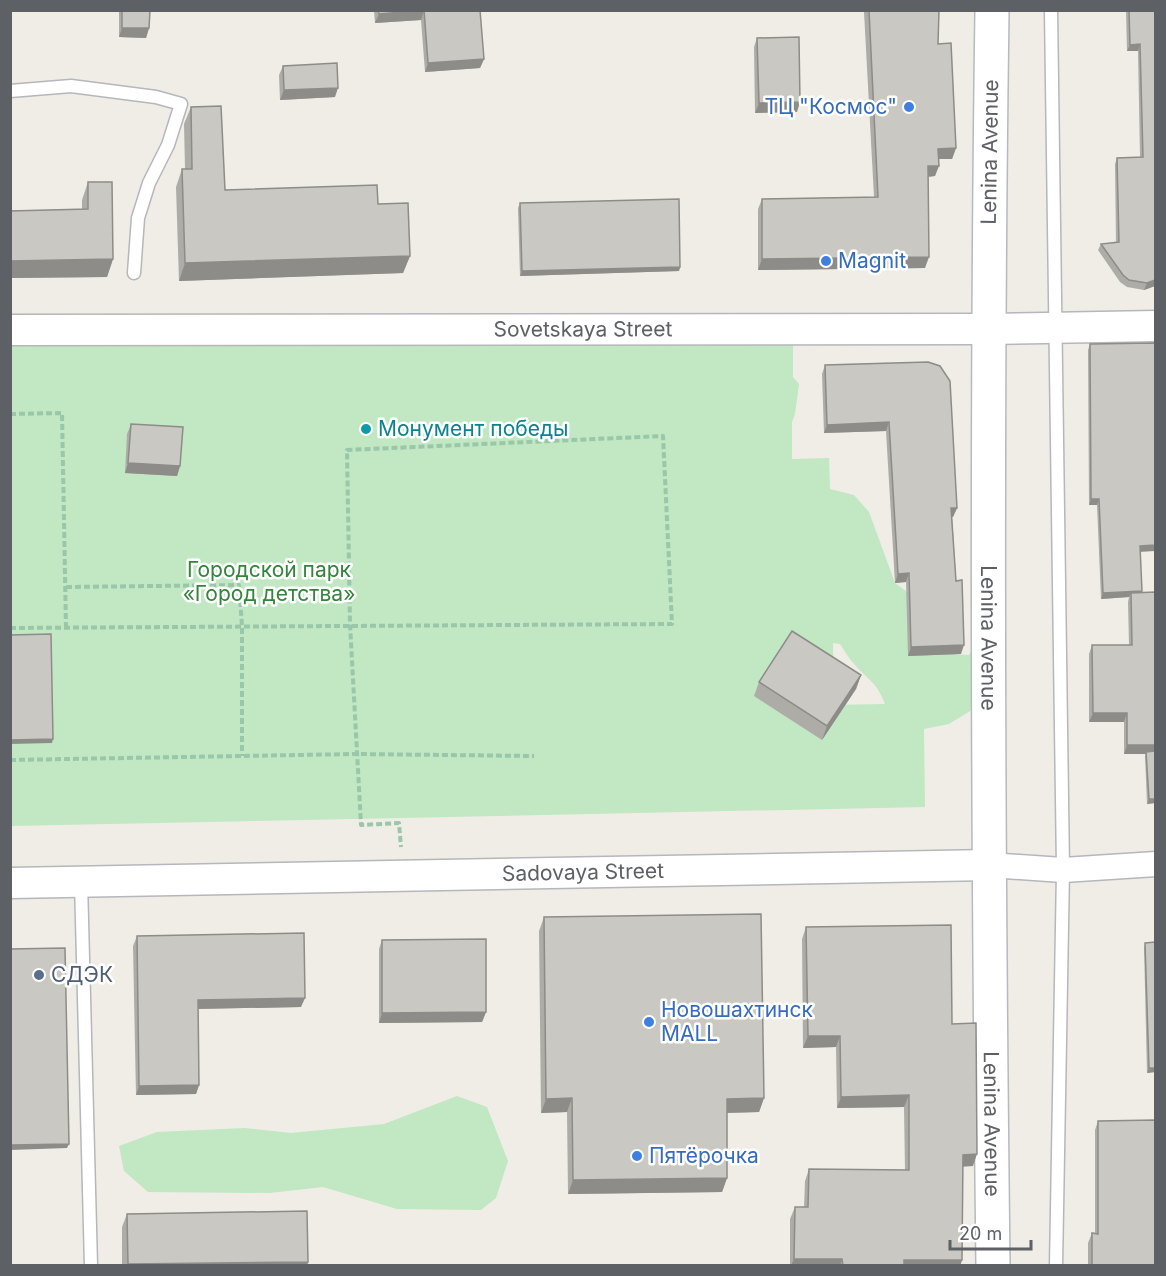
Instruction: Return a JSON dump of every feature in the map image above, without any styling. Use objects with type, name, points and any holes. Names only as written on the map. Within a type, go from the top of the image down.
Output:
[{"type":"main road","name":"Lenina Avenue","points":[[992,10],[988,329],[989,865],[993,1266]]},
{"type":"street","name":"Sovetskaya Street","points":[[10,330],[988,329],[1155,326]]},
{"type":"street","name":"Sadovaya Street","points":[[10,883],[989,865],[1063,870],[1155,864]]},
{"type":"lane","points":[[1051,10],[1063,870],[1056,1266]]},
{"type":"lane","points":[[10,91],[71,86],[156,97],[182,104],[168,145],[149,183],[138,218],[134,273]]},
{"type":"lane","points":[[81,882],[91,1266]]},
{"type":"path","points":[[10,414],[62,413],[66,628]]},
{"type":"path","points":[[10,628],[350,624],[672,624],[663,436],[347,450],[350,624],[361,825],[399,823],[403,875]]},
{"type":"path","points":[[66,587],[239,585],[242,626],[242,756]]},
{"type":"path","points":[[10,760],[356,754],[534,756]]},
{"type":"green space","name":"Городской парк «Город детства»","points":[[793,339],[793,377],[799,384],[792,422],[792,459],[829,458],[830,489],[854,495],[869,512],[895,583],[906,591],[950,654],[969,655],[976,646],[988,700],[949,724],[924,729],[925,807],[11,826],[10,344]],"holes":[[[833,643],[840,644],[853,663],[875,686],[885,704],[834,705]]]},
{"type":"green space","points":[[457,1096],[487,1107],[508,1161],[496,1198],[481,1210],[397,1209],[323,1187],[270,1193],[148,1192],[124,1171],[119,1146],[157,1132],[245,1128],[291,1133],[384,1124]]},
{"type":"building","points":[[122,10],[150,10],[149,28],[122,28]]},
{"type":"building","points":[[378,10],[424,10],[379,14]]},
{"type":"building","points":[[424,10],[480,10],[484,59],[428,63]]},
{"type":"building","points":[[869,10],[939,10],[938,44],[951,43],[956,148],[938,149],[939,166],[928,166],[929,257],[762,259],[762,199],[878,197]]},
{"type":"building","points":[[1129,10],[1155,10],[1155,280],[1147,283],[1129,280],[1123,275],[1101,244],[1119,242],[1117,158],[1143,157],[1140,44],[1130,45]]},
{"type":"building","points":[[799,37],[800,102],[759,103],[757,38]]},
{"type":"building","points":[[337,63],[338,88],[284,90],[283,66]]},
{"type":"building","points":[[221,106],[225,190],[377,185],[378,204],[408,203],[410,256],[185,263],[182,169],[192,169],[191,107]]},
{"type":"building","points":[[88,182],[112,182],[113,259],[10,261],[10,211],[88,209]]},
{"type":"building","points":[[679,199],[680,267],[522,271],[520,203]]},
{"type":"building","points":[[1155,343],[1155,545],[1140,546],[1142,591],[1103,593],[1099,499],[1091,499],[1090,344]]},
{"type":"building","points":[[928,362],[940,366],[950,381],[957,508],[951,508],[956,581],[962,580],[964,645],[911,647],[909,573],[898,574],[889,422],[827,425],[825,365]]},
{"type":"building","points":[[131,424],[183,427],[180,466],[128,463]]},
{"type":"building","points":[[1155,592],[1155,745],[1127,745],[1127,713],[1093,713],[1092,645],[1132,645],[1131,593]]},
{"type":"building","points":[[792,631],[861,675],[827,726],[759,682]]},
{"type":"building","points":[[51,634],[53,739],[10,740],[10,635]]},
{"type":"building","points":[[1155,751],[1155,799],[1149,799],[1146,752]]},
{"type":"building","name":"Новошахтинск MALL","points":[[761,914],[764,1098],[727,1099],[727,1178],[573,1180],[572,1098],[546,1099],[544,917]]},
{"type":"building","points":[[951,925],[952,1024],[976,1023],[977,1154],[963,1155],[962,1260],[904,1260],[904,1266],[843,1266],[842,1259],[794,1259],[795,1207],[808,1207],[809,1169],[909,1170],[909,1095],[841,1097],[840,1036],[808,1036],[806,927]]},
{"type":"building","points":[[304,933],[305,998],[198,1000],[199,1085],[139,1086],[137,936]]},
{"type":"building","points":[[486,939],[486,1012],[382,1013],[382,940]]},
{"type":"building","points":[[1155,942],[1155,1068],[1149,1068],[1145,943]]},
{"type":"building","points":[[65,948],[69,1144],[10,1145],[10,949]]},
{"type":"building","points":[[1155,1120],[1155,1266],[1092,1266],[1092,1233],[1098,1234],[1098,1121]]},
{"type":"building","points":[[307,1211],[308,1262],[128,1264],[127,1214]]},
{"type":"place","name":"ТЦ \"Космос\"","points":[[909,107]]},
{"type":"place","name":"Magnit","points":[[826,261]]},
{"type":"place","name":"Монумент победы","points":[[366,429]]},
{"type":"place","name":"СДЭК","points":[[39,975]]},
{"type":"place","name":"Новошахтинск MALL","points":[[649,1022]]},
{"type":"place","name":"Пятёрочка","points":[[637,1156]]}]
